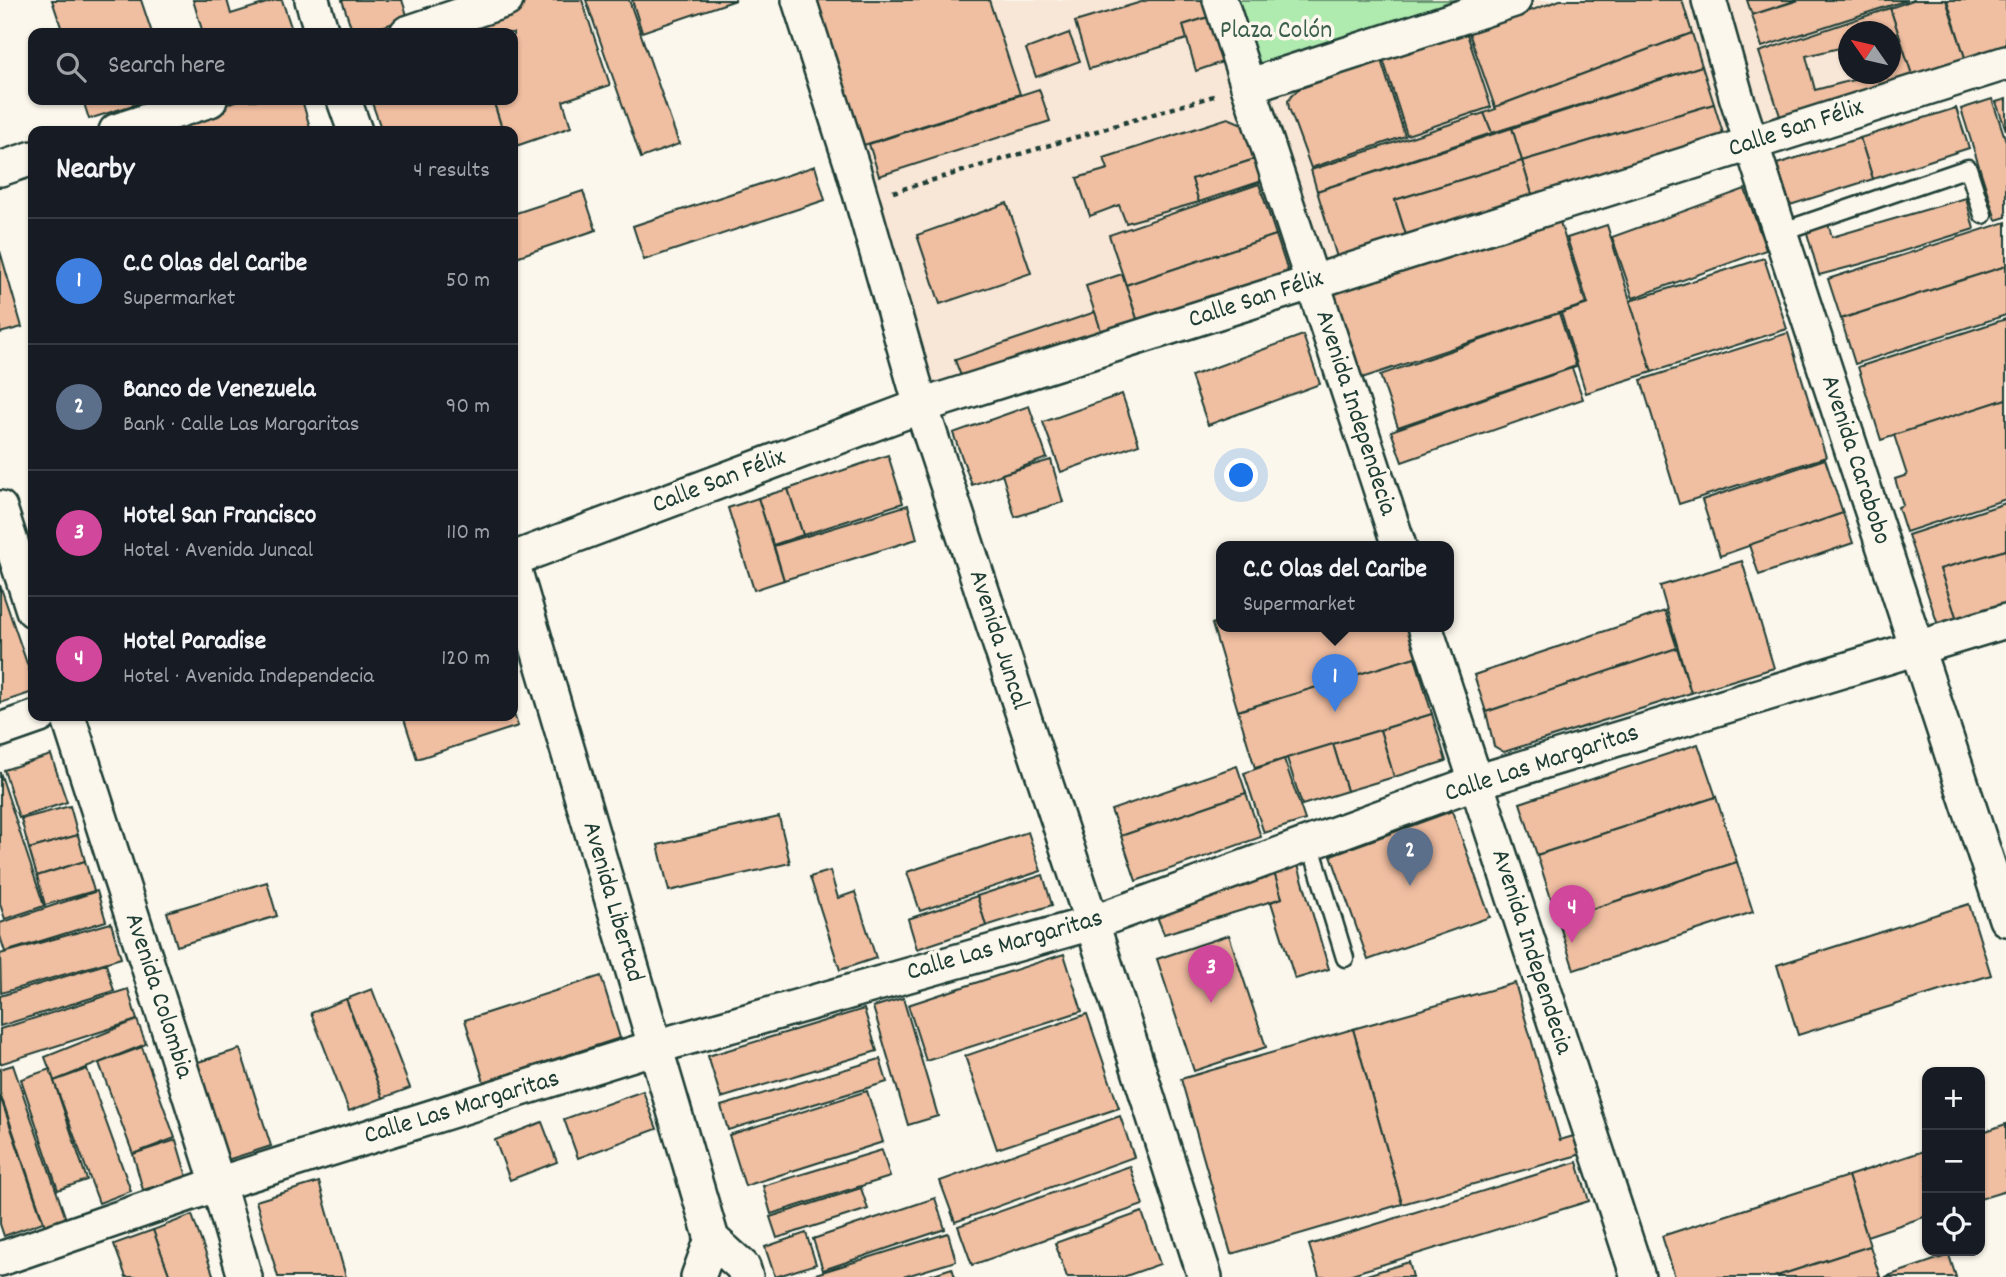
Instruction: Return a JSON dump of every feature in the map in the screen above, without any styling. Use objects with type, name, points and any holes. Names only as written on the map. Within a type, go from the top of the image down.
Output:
[{"type":"street","points":[[312,0],[320,28]]},
{"type":"street","points":[[422,28],[506,0]]},
{"type":"street","name":"Avenida Juncal","points":[[799,0],[862,201],[921,406],[1092,923],[1205,1277]]},
{"type":"street","name":"Avenida Independecia","points":[[1220,0],[1397,541]]},
{"type":"street","points":[[1248,86],[1514,0]]},
{"type":"street","name":"Avenida Carabobo","points":[[1709,0],[1751,143],[2006,917]]},
{"type":"street","name":"Calle San Félix","points":[[518,557],[921,406],[2006,63]]},
{"type":"street","points":[[131,126],[195,105]]},
{"type":"street","points":[[346,105],[353,126]]},
{"type":"street","points":[[0,169],[28,160]]},
{"type":"street","points":[[0,508],[28,595]]},
{"type":"street","name":"Avenida Libertad","points":[[518,582],[712,1240]]},
{"type":"street","name":"Calle Las Margaritas","points":[[0,1259],[218,1184],[655,1047],[1092,923],[1476,782],[2006,621]]},
{"type":"street","name":"Avenida Independecia","points":[[1427,632],[1638,1277]]},
{"type":"street","points":[[0,730],[28,720]]},
{"type":"street","name":"Avenida Colombia","points":[[70,721],[246,1277]]},
{"type":"street","points":[[698,1277],[712,1240],[743,1267],[746,1277]]},
{"type":"lane","points":[[1780,232],[1968,169],[1983,215]]},
{"type":"lane","points":[[1310,843],[1345,958]]},
{"type":"path","points":[[862,201],[1248,86]]},
{"type":"shaded area","points":[[798,0],[2006,0],[2006,63],[921,406]]},
{"type":"green space","name":"Plaza Colón","points":[[1234,0],[1476,0],[1255,70]]},
{"type":"building","points":[[52,0],[141,0],[150,28],[61,28]]},
{"type":"building","points":[[193,0],[227,0],[231,14],[282,0],[291,28],[201,28]]},
{"type":"building","points":[[342,0],[402,0],[408,18],[379,28],[351,28]]},
{"type":"building","points":[[530,0],[582,0],[610,85],[563,101],[571,127],[518,145],[518,126],[501,126],[495,105],[518,105],[518,28],[469,28],[467,21]]},
{"type":"building","points":[[586,0],[629,0],[679,144],[641,158]]},
{"type":"building","points":[[632,0],[736,0],[642,32]]},
{"type":"building","points":[[816,0],[989,0],[1020,94],[864,145]]},
{"type":"building","points":[[1148,0],[1210,0],[1215,15],[1183,25],[1187,39],[1089,69],[1075,22]]},
{"type":"building","points":[[1560,0],[1682,0],[1692,33],[1495,107],[1469,33]]},
{"type":"building","points":[[1747,0],[1797,0],[1752,15]]},
{"type":"building","points":[[1799,0],[1907,0],[1762,47],[1752,15]]},
{"type":"building","points":[[1913,0],[1946,0],[1968,66],[1915,84],[1901,41],[1901,21],[1894,21],[1890,8]]},
{"type":"building","points":[[1947,0],[2006,0],[2006,54],[1968,67]]},
{"type":"building","points":[[1890,8],[1894,21],[1851,21]]},
{"type":"building","points":[[1215,15],[1228,60],[1196,71],[1183,25]]},
{"type":"building","points":[[1838,25],[1838,48],[1806,56],[1815,90],[1838,84],[1901,84],[1901,41],[1915,84],[1784,128],[1759,52]]},
{"type":"building","points":[[1466,31],[1491,107],[1407,135],[1383,59]]},
{"type":"building","points":[[1069,33],[1080,61],[1036,77],[1026,49]]},
{"type":"building","points":[[1692,33],[1702,66],[1492,133],[1484,113],[1496,109],[1495,107]]},
{"type":"building","points":[[1381,60],[1405,136],[1311,168],[1288,101],[1301,88]]},
{"type":"building","points":[[1702,66],[1714,104],[1522,161],[1512,128]]},
{"type":"building","points":[[1039,89],[1050,121],[879,176],[869,144]]},
{"type":"building","points":[[1992,99],[2006,141],[2006,217],[1996,220],[1961,109]]},
{"type":"building","points":[[2006,99],[2006,130],[1996,102]]},
{"type":"building","points":[[1714,104],[1726,143],[1534,201],[1522,161]]},
{"type":"building","points":[[85,105],[133,105],[89,119]]},
{"type":"building","points":[[223,105],[303,105],[310,126],[165,126]]},
{"type":"building","points":[[373,105],[495,105],[501,126],[380,126]]},
{"type":"building","points":[[1956,108],[1969,148],[1873,179],[1860,138]]},
{"type":"building","points":[[1484,113],[1492,133],[1317,191],[1311,170]]},
{"type":"building","points":[[1228,118],[1240,123],[1244,128],[1255,159],[1192,179],[1199,202],[1126,223],[1119,205],[1090,216],[1077,178],[1108,169],[1104,158]]},
{"type":"building","points":[[1512,128],[1522,161],[1395,200],[1408,241],[1339,264],[1317,191]]},
{"type":"building","points":[[1860,138],[1873,179],[1790,205],[1777,164]]},
{"type":"building","points":[[1255,159],[1262,181],[1199,202],[1192,179]]},
{"type":"building","points":[[1522,161],[1534,201],[1408,241],[1395,200]]},
{"type":"building","points":[[815,166],[825,200],[644,260],[633,226]]},
{"type":"building","points":[[1259,184],[1276,235],[1126,285],[1109,235]]},
{"type":"building","points":[[1745,189],[1766,250],[1633,298],[1612,237]]},
{"type":"building","points":[[583,191],[596,230],[518,256],[518,212]]},
{"type":"building","points":[[1966,198],[1974,229],[1819,275],[1805,226],[1827,220],[1832,237]]},
{"type":"building","points":[[1007,203],[1031,273],[940,304],[917,235]]},
{"type":"building","points":[[1559,219],[1586,304],[1359,379],[1331,292]]},
{"type":"building","points":[[2006,222],[2006,266],[1841,319],[1828,279]]},
{"type":"building","points":[[1607,225],[1652,372],[1586,393],[1561,313],[1588,304],[1567,238]]},
{"type":"building","points":[[1276,235],[1289,275],[1139,325],[1126,285]]},
{"type":"building","points":[[0,251],[22,327],[0,333]]},
{"type":"building","points":[[1764,258],[1787,329],[1652,372],[1630,301]]},
{"type":"building","points":[[2006,266],[2006,315],[1855,364],[1841,319]]},
{"type":"building","points":[[1122,274],[1139,325],[1103,337],[1086,286]]},
{"type":"building","points":[[1095,312],[1103,337],[964,384],[955,360]]},
{"type":"building","points":[[1559,313],[1576,366],[1398,427],[1380,375]]},
{"type":"building","points":[[2006,319],[2006,399],[1881,440],[1858,367]]},
{"type":"building","points":[[1788,333],[1826,457],[1679,504],[1641,380]]},
{"type":"building","points":[[1303,335],[1320,384],[1208,425],[1191,376]]},
{"type":"building","points":[[1572,368],[1583,399],[1402,462],[1391,431]]},
{"type":"building","points":[[1122,394],[1139,444],[1061,472],[1043,422]]},
{"type":"building","points":[[2006,399],[2006,499],[1906,532],[1898,507],[1903,505],[1895,479],[1907,475],[1894,435]]},
{"type":"building","points":[[1029,406],[1047,458],[972,485],[953,433]]},
{"type":"building","points":[[888,455],[903,503],[803,535],[788,489]]},
{"type":"building","points":[[1825,459],[1843,513],[1720,556],[1702,500]]},
{"type":"building","points":[[1051,460],[1063,502],[1015,517],[1002,474]]},
{"type":"building","points":[[788,489],[803,535],[773,545],[758,498]]},
{"type":"building","points":[[758,498],[784,580],[754,590],[728,508]]},
{"type":"building","points":[[2006,503],[2006,550],[1940,569],[1957,619],[1938,625],[1908,535]]},
{"type":"building","points":[[908,505],[917,539],[784,580],[774,546]]},
{"type":"building","points":[[1843,513],[1853,543],[1759,575],[1749,545]]},
{"type":"building","points":[[2006,550],[2006,603],[1957,619],[1940,569]]},
{"type":"building","points":[[1742,561],[1774,668],[1691,693],[1660,586]]},
{"type":"building","points":[[0,585],[28,666],[28,694],[0,703]]},
{"type":"building","points":[[1665,611],[1677,648],[1486,712],[1474,675]]},
{"type":"building","points":[[1216,623],[1216,632],[1412,632],[1419,656],[1238,711],[1212,624]]},
{"type":"building","points":[[1677,648],[1691,693],[1504,752],[1494,746],[1486,712]]},
{"type":"building","points":[[1415,657],[1432,714],[1255,768],[1238,711]]},
{"type":"building","points":[[1432,714],[1446,761],[1394,777],[1380,730]]},
{"type":"building","points":[[405,721],[516,721],[518,726],[417,759]]},
{"type":"building","points":[[1380,730],[1394,777],[1347,791],[1333,744]]},
{"type":"building","points":[[1333,744],[1347,791],[1302,805],[1287,758]]},
{"type":"building","points":[[1698,744],[1716,797],[1537,855],[1520,803]]},
{"type":"building","points":[[51,755],[67,802],[19,818],[4,770]]},
{"type":"building","points":[[1284,759],[1305,820],[1264,833],[1244,773]]},
{"type":"building","points":[[1237,766],[1246,793],[1121,836],[1111,810]]},
{"type":"building","points":[[0,772],[44,906],[5,919],[0,904]]},
{"type":"building","points":[[1246,793],[1261,837],[1136,881],[1121,836]]},
{"type":"building","points":[[1716,797],[1737,862],[1558,920],[1537,855]]},
{"type":"building","points":[[70,806],[78,835],[29,849],[21,819]]},
{"type":"building","points":[[1452,811],[1490,917],[1368,960],[1331,855]]},
{"type":"building","points":[[779,817],[790,863],[669,891],[658,845]]},
{"type":"building","points":[[1028,832],[1041,871],[920,911],[907,872]]},
{"type":"building","points":[[78,835],[85,861],[37,876],[29,849]]},
{"type":"building","points":[[85,861],[94,891],[45,905],[37,876]]},
{"type":"building","points":[[1737,862],[1753,912],[1574,970],[1558,920]]},
{"type":"building","points":[[1298,865],[1329,969],[1295,979],[1271,902],[1282,898],[1274,873]]},
{"type":"building","points":[[830,871],[838,898],[855,892],[876,958],[840,970],[810,877]]},
{"type":"building","points":[[1274,873],[1282,898],[1164,934],[1156,914]]},
{"type":"building","points":[[1043,875],[1052,905],[986,926],[977,896]]},
{"type":"building","points":[[267,882],[277,916],[177,946],[167,912]]},
{"type":"building","points":[[97,891],[106,921],[5,952],[0,936],[0,923]]},
{"type":"building","points":[[977,896],[986,926],[917,949],[908,919]]},
{"type":"building","points":[[1969,904],[1991,975],[1798,1035],[1777,965]]},
{"type":"building","points":[[111,923],[121,958],[1,993],[0,954]]},
{"type":"building","points":[[1229,935],[1266,1047],[1194,1071],[1157,959]]},
{"type":"building","points":[[1064,954],[1082,1011],[926,1061],[908,1005]]},
{"type":"building","points":[[106,964],[114,991],[0,1026],[0,996]]},
{"type":"building","points":[[601,976],[620,1038],[484,1082],[465,1020]]},
{"type":"building","points":[[1515,983],[1560,1140],[1577,1135],[1582,1154],[1402,1204],[1353,1029]]},
{"type":"building","points":[[128,989],[137,1020],[0,1064],[0,1029]]},
{"type":"building","points":[[372,989],[410,1088],[383,1098],[346,999]]},
{"type":"building","points":[[903,998],[938,1116],[908,1125],[873,1007]]},
{"type":"building","points":[[346,999],[383,1098],[349,1111],[311,1013]]},
{"type":"building","points":[[864,1009],[877,1051],[721,1098],[708,1056]]},
{"type":"building","points":[[1087,1014],[1119,1108],[997,1149],[965,1056]]},
{"type":"building","points":[[137,1020],[146,1044],[54,1081],[45,1057]]},
{"type":"building","points":[[1353,1029],[1402,1204],[1231,1254],[1181,1079]]},
{"type":"building","points":[[142,1047],[175,1138],[133,1154],[99,1063]]},
{"type":"building","points":[[240,1049],[271,1146],[227,1160],[195,1063]]},
{"type":"building","points":[[880,1059],[887,1082],[728,1130],[721,1106]]},
{"type":"building","points":[[13,1065],[66,1219],[45,1226],[0,1093],[0,1069]]},
{"type":"building","points":[[50,1069],[87,1180],[58,1190],[21,1079]]},
{"type":"building","points":[[87,1069],[131,1191],[99,1203],[54,1081]]},
{"type":"building","points":[[643,1091],[657,1129],[578,1158],[564,1119]]},
{"type":"building","points":[[867,1091],[883,1142],[745,1186],[729,1135]]},
{"type":"building","points":[[0,1096],[43,1222],[4,1236],[0,1224]]},
{"type":"building","points":[[1120,1116],[1134,1157],[955,1222],[940,1181]]},
{"type":"building","points":[[542,1122],[557,1162],[510,1180],[495,1140]]},
{"type":"building","points":[[2006,1124],[2006,1191],[1985,1197],[1985,1193],[1985,1131]]},
{"type":"building","points":[[176,1140],[187,1177],[143,1190],[133,1154]]},
{"type":"building","points":[[882,1150],[890,1177],[771,1214],[763,1186]]},
{"type":"building","points":[[1922,1152],[1922,1218],[1867,1236],[1848,1176]]},
{"type":"building","points":[[1577,1162],[1589,1201],[1342,1277],[1319,1277],[1309,1245]]},
{"type":"building","points":[[1130,1166],[1143,1205],[972,1265],[958,1226]]},
{"type":"building","points":[[1848,1176],[1870,1246],[1774,1277],[1675,1277],[1662,1236]]},
{"type":"building","points":[[319,1182],[346,1277],[278,1277],[256,1201]]},
{"type":"building","points":[[861,1188],[868,1209],[777,1238],[770,1217]]},
{"type":"building","points":[[935,1198],[945,1229],[823,1270],[813,1239]]},
{"type":"building","points":[[1142,1212],[1160,1264],[1123,1277],[1067,1277],[1055,1243]]},
{"type":"building","points":[[192,1215],[214,1277],[170,1277],[153,1230]]},
{"type":"building","points":[[153,1230],[170,1277],[126,1277],[114,1244]]},
{"type":"building","points":[[806,1233],[816,1264],[775,1277],[765,1247]]},
{"type":"building","points":[[948,1233],[956,1261],[903,1277],[806,1277]]},
{"type":"building","points":[[1870,1246],[1880,1277],[1774,1277]]},
{"type":"building","points":[[1949,1256],[1956,1277],[1885,1277]]},
{"type":"building","points":[[1409,1262],[1413,1277],[1360,1277]]},
{"type":"building","points":[[952,1268],[955,1277],[924,1277]]},
{"type":"place","name":"C.C Olas del Caribe","points":[[1335,712]]},
{"type":"place","name":"Banco de Venezuela","points":[[1410,886]]},
{"type":"place","name":"Hotel Paradise","points":[[1572,943]]},
{"type":"place","name":"Hotel San Francisco","points":[[1211,1003]]}]
